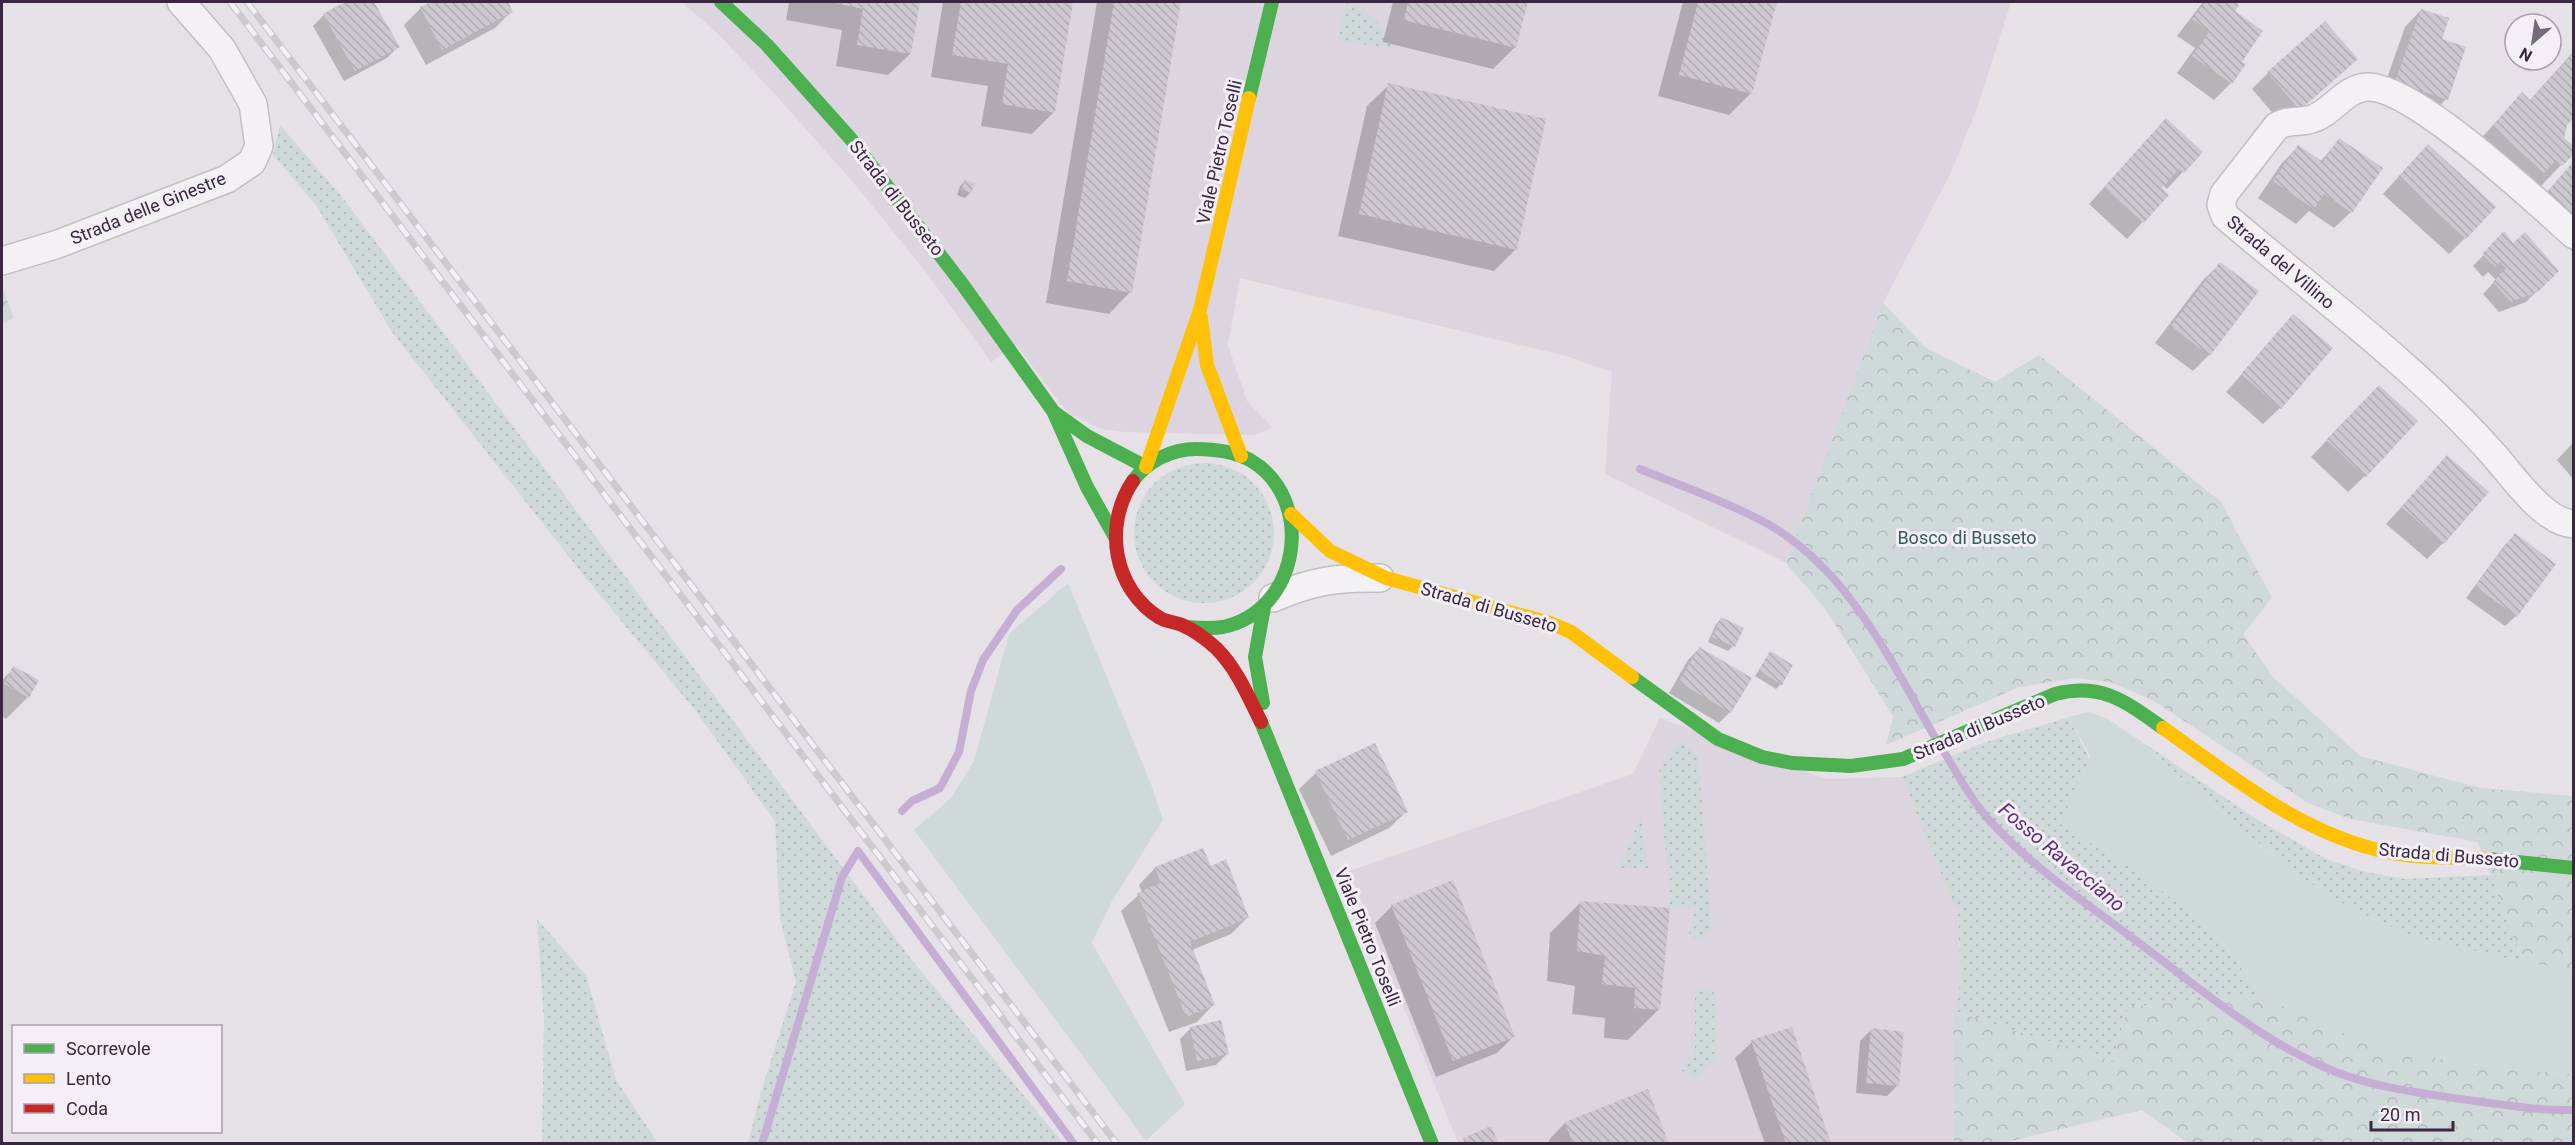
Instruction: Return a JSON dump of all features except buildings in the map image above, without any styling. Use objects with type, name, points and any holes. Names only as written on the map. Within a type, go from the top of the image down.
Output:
[{"type":"street","name":"Strada delle Ginestre","points":[[2,261],[58,244],[227,179],[252,162],[259,146],[253,104],[222,49],[181,2]]},
{"type":"street","name":"Strada di Busseto","points":[[721,2],[781,61],[871,164],[963,285],[1053,411],[1087,486],[1115,537]]},
{"type":"street","name":"Viale Pietro Toselli","points":[[1146,467],[1200,310],[1272,2]]},
{"type":"street","name":"Strada del Villino","points":[[2574,235],[2540,202],[2423,109],[2396,94],[2368,87],[2350,92],[2314,118],[2277,126],[2224,194],[2221,206],[2225,216],[2379,345],[2477,436],[2541,508],[2555,519],[2574,524]]},
{"type":"street","name":"Viale Pietro Toselli","points":[[1200,310],[1207,366],[1241,456]]},
{"type":"street","name":"Strada di Busseto","points":[[1053,411],[1087,436],[1146,467]]},
{"type":"street","name":"Viale Pietro Toselli","points":[[1186,627],[1227,626],[1245,619],[1268,602],[1286,576],[1293,554],[1294,537],[1291,514],[1276,483],[1241,456],[1221,450],[1188,449],[1166,455],[1146,467],[1129,487],[1121,504],[1115,537],[1117,556],[1126,581],[1142,603],[1163,619],[1186,627],[1211,644],[1233,668],[1271,743],[1432,1143]]},
{"type":"street","name":"Strada di Busseto","points":[[1291,514],[1330,551],[1386,578],[1550,623],[1571,632],[1718,739],[1762,757],[1807,765],[1873,765],[1911,756],[2055,694],[2071,690],[2102,692],[2137,709],[2269,802],[2299,820],[2357,845],[2390,853],[2520,861],[2574,868]]},
{"type":"street","name":"Strada di Busseto","points":[[1268,602],[1303,585],[1327,579],[1386,578]]},
{"type":"street","name":"Viale Pietro Toselli","points":[[1268,602],[1255,657],[1271,743]]},
{"type":"shaded area","points":[[682,2],[2011,2],[1976,111],[1951,172],[1883,303],[1786,563],[1605,474],[1612,372],[1566,356],[1240,278],[1228,345],[1247,401],[1273,428],[1253,435],[1124,432],[1101,429],[1068,413],[1016,345],[991,362],[929,276],[858,188],[773,92],[718,34]]},
{"type":"shaded area","points":[[1660,718],[1827,779],[1902,777],[1958,915],[1961,981],[1953,1011],[1954,1143],[1458,1143],[1349,871],[1633,774]]},
{"type":"green space","points":[[1347,2],[1356,2],[1377,22],[1397,49],[1338,41]]},
{"type":"green space","points":[[280,125],[342,197],[911,959],[1063,1143],[748,1143],[761,1092],[796,982],[780,918],[775,821],[695,710],[585,577],[392,332],[316,205],[273,155]]},
{"type":"green space","points":[[2,287],[14,318],[2,324]]},
{"type":"green space","name":"Bosco di Busseto","points":[[1883,303],[1926,348],[1995,382],[2039,355],[2221,502],[2272,598],[2243,634],[2272,676],[2360,756],[2481,788],[2573,796],[2573,970],[2523,962],[2478,842],[2350,819],[2308,803],[2154,701],[2110,682],[2076,678],[2019,687],[1886,745],[1893,716],[1826,610],[1786,563]]},
{"type":"green space","points":[[1204,463],[1231,468],[1254,483],[1269,506],[1274,533],[1269,560],[1254,583],[1231,598],[1204,603],[1177,598],[1154,583],[1139,560],[1134,533],[1139,506],[1154,483],[1177,468]]},
{"type":"green space","points":[[1068,583],[1151,784],[1163,820],[1112,901],[1092,943],[1185,1104],[1146,1141],[914,830],[951,798],[974,761],[1009,634]]},
{"type":"green space","points":[[2089,712],[2106,718],[2123,729],[2297,875],[2350,908],[2411,936],[2523,962],[2573,970],[2573,1074],[2497,1068],[2378,1049],[2260,995],[2221,939],[2148,879],[2060,824],[2090,756],[2069,717]]},
{"type":"green space","points":[[2069,717],[2148,879],[2221,939],[2260,995],[2128,1007],[2112,1061],[1953,1011],[1961,981],[1958,915],[1902,777],[1983,743]]},
{"type":"green space","points":[[2123,729],[2258,820],[2326,859],[2366,872],[2405,879],[2491,875],[2523,962],[2411,936],[2350,908],[2297,875]]},
{"type":"green space","points":[[1678,743],[1687,744],[1697,758],[1700,776],[1712,930],[1701,939],[1689,933],[1694,908],[1670,908],[1659,771],[1667,754]]},
{"type":"green space","points":[[1641,816],[1648,868],[1619,868]]},
{"type":"green space","points":[[537,919],[586,975],[616,1080],[658,1143],[542,1143],[544,1021]]},
{"type":"green space","points":[[1700,988],[1706,988],[1716,994],[1717,1060],[1696,1079],[1681,1070],[1695,1051],[1695,993]]},
{"type":"green space","points":[[2260,995],[2378,1049],[2497,1068],[2573,1074],[2573,1143],[2188,1143],[2142,1110],[2011,1141],[2011,1143],[1954,1143],[1953,1011],[2112,1061],[2128,1007]]},
{"type":"waterway","name":"Fosso Ravacciano","points":[[1640,469],[1751,515],[1795,542],[1821,565],[1865,619],[1936,739]]},
{"type":"waterway","points":[[902,811],[912,801],[940,788],[959,752],[971,691],[983,660],[1017,610],[1061,569]]},
{"type":"waterway","name":"Fosso Ravacciano","points":[[1943,750],[1984,814],[2025,855],[2062,886],[2233,1014],[2283,1046],[2336,1072],[2387,1087],[2511,1106],[2574,1110]]},
{"type":"waterway","points":[[762,1144],[842,877],[858,851],[1074,1144]]},
{"type":"railway","points":[[230,2],[1098,1144]]},
{"type":"railway","points":[[247,2],[1117,1144]]},
{"type":"traffic: fast","points":[[721,2],[767,45],[850,138],[963,285],[1053,411],[1087,487],[1115,537]]},
{"type":"traffic: fast","points":[[1249,98],[1272,2]]},
{"type":"traffic: fast","points":[[1055,413],[1087,436],[1146,467]]},
{"type":"traffic: fast","points":[[1133,481],[1145,468],[1169,454],[1187,450],[1217,450],[1250,460],[1271,478],[1285,500],[1291,526],[1290,552],[1283,577],[1269,600],[1249,617],[1223,627],[1186,627]]},
{"type":"traffic: fast","points":[[1263,703],[1255,657],[1264,607]]},
{"type":"traffic: fast","points":[[1632,677],[1718,739],[1762,757],[1792,763],[1851,766],[1903,759],[2055,694],[2072,691],[2100,693],[2113,697],[2163,728]]},
{"type":"traffic: fast","points":[[1261,722],[1432,1144]]},
{"type":"traffic: fast","points":[[2488,859],[2574,868]]},
{"type":"traffic: slow","points":[[1146,467],[1200,310],[1249,98]]},
{"type":"traffic: slow","points":[[1201,318],[1207,365],[1241,456]]},
{"type":"traffic: slow","points":[[1291,514],[1330,551],[1386,578],[1550,623],[1571,632],[1632,677]]},
{"type":"traffic: slow","points":[[2163,728],[2269,802],[2326,832],[2356,844],[2387,852],[2424,857],[2488,859]]},
{"type":"traffic: jam","points":[[1133,481],[1118,517],[1116,536],[1123,574],[1132,591],[1144,606],[1160,618],[1191,629],[1216,648],[1236,674],[1261,722]]}]
